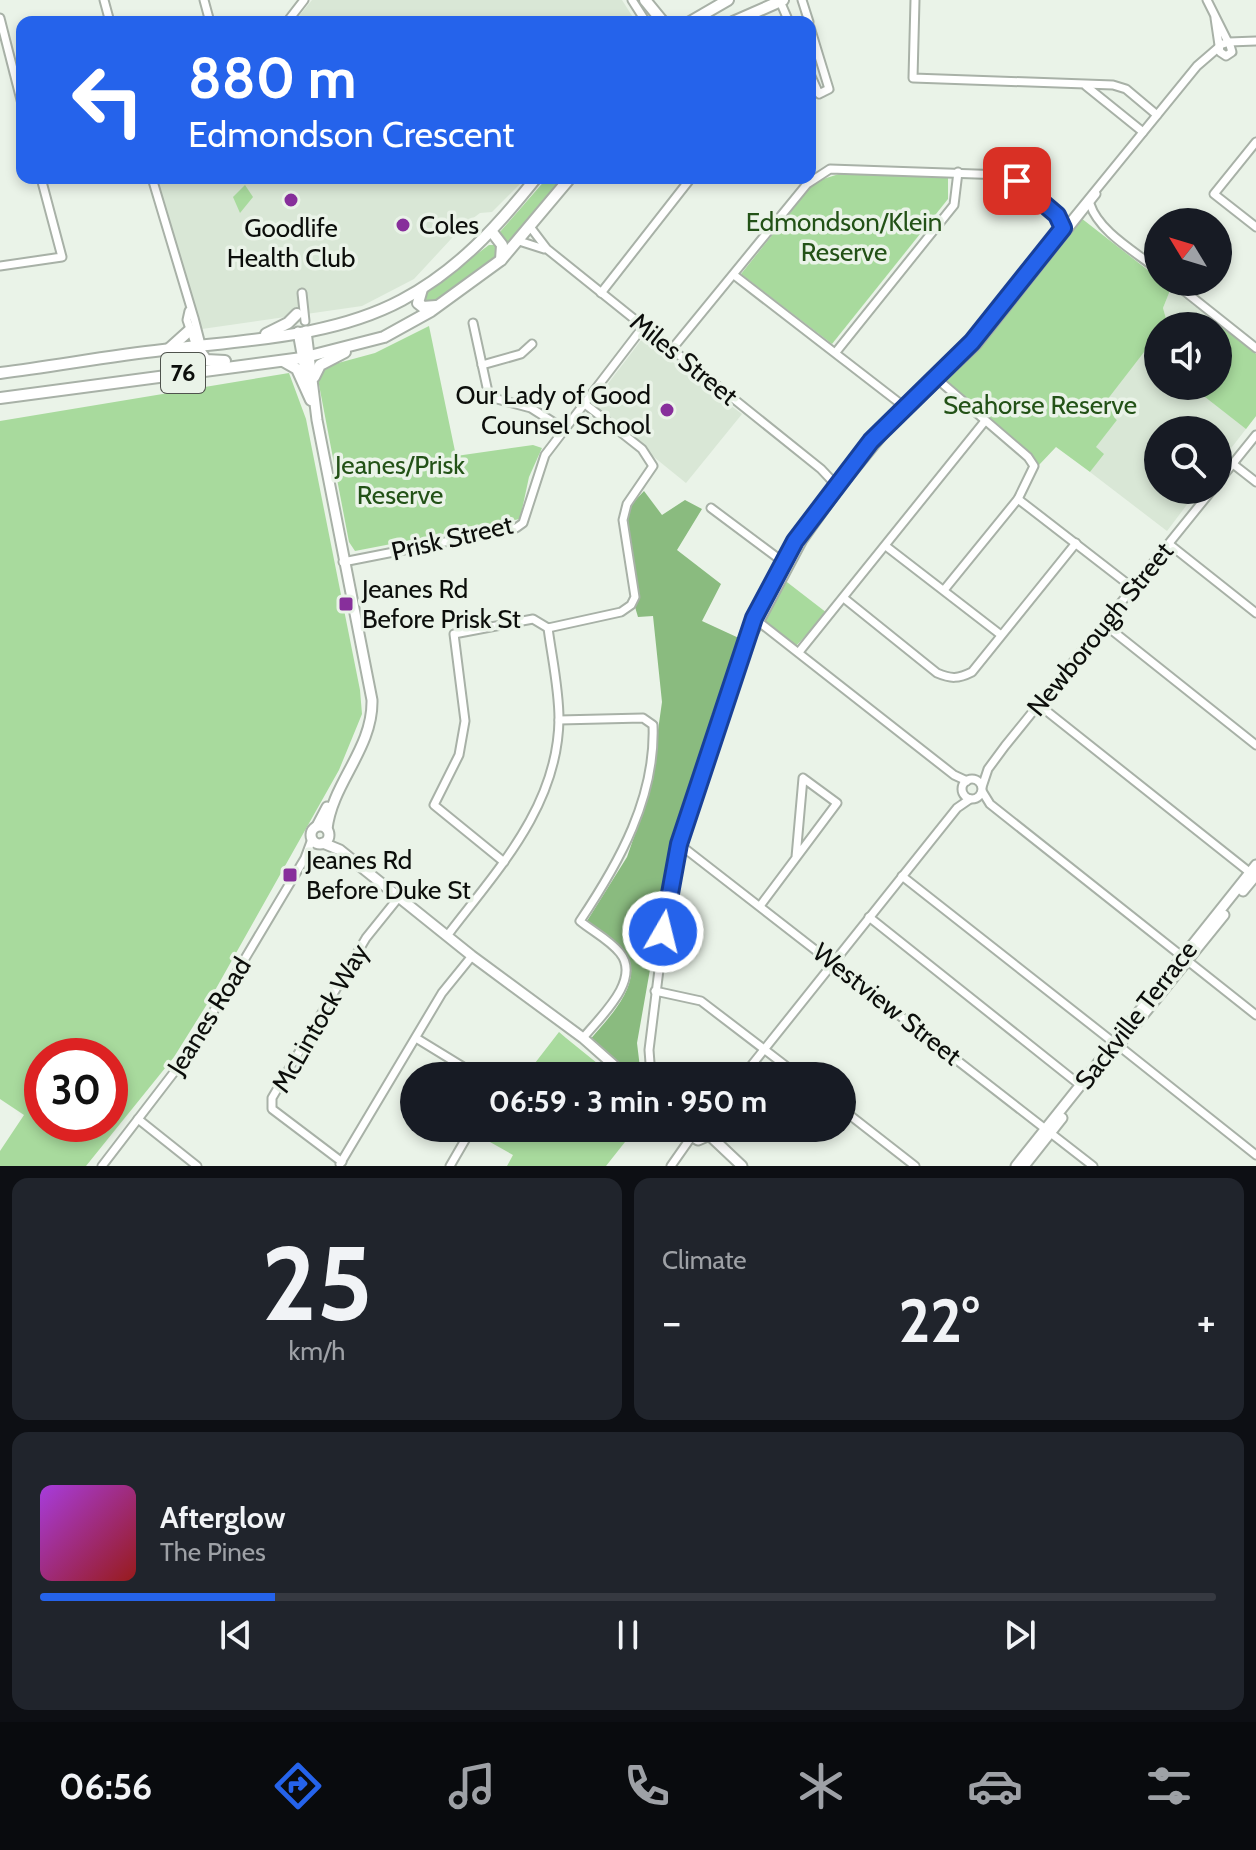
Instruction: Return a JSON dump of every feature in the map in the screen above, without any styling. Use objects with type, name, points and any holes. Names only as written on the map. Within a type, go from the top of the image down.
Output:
[{"type":"highway","points":[[643,0],[658,16]]},
{"type":"highway","points":[[700,16],[728,0]]},
{"type":"highway","points":[[746,16],[781,0]]},
{"type":"highway","name":"76","points":[[0,373],[261,337],[302,324],[368,315],[455,266],[492,232],[531,184]]},
{"type":"highway","name":"76","points":[[0,398],[306,357],[384,337],[438,306],[501,260],[565,184]]},
{"type":"highway","points":[[492,232],[502,245],[501,260]]},
{"type":"highway","points":[[427,284],[418,295],[418,303],[423,307],[438,306]]},
{"type":"highway","points":[[261,337],[288,323],[302,324]]},
{"type":"highway","points":[[168,349],[190,330]]},
{"type":"highway","points":[[314,377],[320,365],[384,337]]},
{"type":"highway","points":[[196,346],[202,357],[213,362],[250,359],[262,363]]},
{"type":"highway","points":[[104,383],[188,363],[196,346]]},
{"type":"highway","points":[[281,360],[297,369],[311,400]]},
{"type":"main road","name":"Jeanes Road","points":[[302,324],[311,400],[339,535],[366,691],[366,713],[359,740],[321,836]]},
{"type":"main road","name":"Jeanes Road","points":[[306,357],[314,377],[317,420]]},
{"type":"main road","points":[[321,836],[610,1062]]},
{"type":"main road","name":"Sackville Terrace","points":[[1016,1166],[1254,873]]},
{"type":"main road","name":"Sackville Terrace","points":[[1024,1166],[1080,1085],[1116,1044]]},
{"type":"main road","points":[[712,1142],[742,1166]]},
{"type":"street","points":[[292,16],[304,0]]},
{"type":"street","points":[[915,0],[913,78],[1126,89],[1157,115]]},
{"type":"street","points":[[1207,0],[1224,46],[1232,52],[1256,41]]},
{"type":"street","points":[[0,18],[16,81]]},
{"type":"street","points":[[936,379],[976,346],[1197,66],[1224,46],[1256,41]]},
{"type":"street","points":[[816,47],[829,89],[819,94],[816,87]]},
{"type":"street","points":[[1084,85],[1143,132]]},
{"type":"street","points":[[1256,142],[1214,194],[1256,227]]},
{"type":"street","points":[[816,176],[838,168],[1005,175],[1041,200],[1061,219],[1063,228]]},
{"type":"street","points":[[836,352],[954,205],[958,172]]},
{"type":"street","points":[[650,1062],[655,991],[671,873],[742,656],[757,620],[786,564],[840,484],[906,408],[972,342],[1063,228],[1090,204],[1110,173]]},
{"type":"street","points":[[0,266],[62,257],[43,184]]},
{"type":"street","points":[[154,184],[200,341],[196,346]]},
{"type":"street","points":[[601,293],[686,184]]},
{"type":"street","points":[[672,349],[807,184]]},
{"type":"street","points":[[1041,200],[1111,232]]},
{"type":"street","points":[[1090,204],[1093,213],[1111,232],[1144,259]]},
{"type":"street","name":"Miles Street","points":[[531,228],[547,249],[840,484]]},
{"type":"street","name":"Miles Street","points":[[519,241],[547,249]]},
{"type":"street","points":[[734,275],[906,408]]},
{"type":"street","points":[[302,293],[302,324]]},
{"type":"street","points":[[1191,296],[1256,348]]},
{"type":"street","points":[[189,311],[190,330],[196,346]]},
{"type":"street","points":[[473,323],[488,392],[497,399],[531,408],[564,429]]},
{"type":"street","name":"Prisk Street","points":[[344,562],[516,528],[523,523],[545,455],[643,327]]},
{"type":"street","points":[[482,365],[521,354],[532,344]]},
{"type":"street","points":[[936,379],[1028,457],[1034,466],[1018,499],[944,590]]},
{"type":"street","points":[[504,862],[434,805],[459,755],[465,721],[454,634],[533,619],[548,628],[621,612],[631,605],[635,597],[623,520],[627,504],[653,466],[642,449],[585,404]]},
{"type":"street","points":[[799,652],[887,547],[985,421]]},
{"type":"street","points":[[1256,435],[1233,464],[1256,482]]},
{"type":"street","points":[[1018,499],[1133,588]]},
{"type":"street","name":"Newborough Street","points":[[754,1062],[957,808],[966,785],[988,769],[1201,504]]},
{"type":"street","points":[[711,508],[786,564]]},
{"type":"street","points":[[845,599],[937,673],[951,679],[972,672],[1076,543]]},
{"type":"street","points":[[1169,544],[1256,613]]},
{"type":"street","points":[[887,547],[1001,635]]},
{"type":"street","points":[[757,620],[966,785],[982,789],[990,804]]},
{"type":"street","points":[[1104,624],[1256,745]]},
{"type":"street","points":[[446,931],[519,843],[541,801],[555,753],[559,720],[548,628]]},
{"type":"street","points":[[1039,705],[1254,873]]},
{"type":"street","points":[[559,720],[643,718],[653,725],[640,807],[620,860],[580,921],[620,953],[626,966],[620,993],[583,1038]]},
{"type":"street","name":"Newborough Street","points":[[957,808],[982,789],[988,769]]},
{"type":"street","points":[[760,906],[837,803],[803,778],[796,857]]},
{"type":"street","points":[[966,785],[972,799],[990,804],[1256,1015]]},
{"type":"street","name":"Jeanes Road","points":[[102,1166],[188,1054],[321,836]]},
{"type":"street","name":"Westview Street","points":[[679,844],[1093,1166]]},
{"type":"street","points":[[902,876],[1256,1155]]},
{"type":"street","name":"McLintock Way","points":[[340,1164],[272,1109],[272,1098],[366,938],[399,897]]},
{"type":"street","points":[[869,917],[1080,1085]]},
{"type":"street","points":[[340,1164],[442,993],[476,958]]},
{"type":"street","points":[[655,991],[701,1001],[781,1062]]},
{"type":"street","points":[[416,1038],[455,1062]]},
{"type":"street","points":[[138,1119],[197,1166]]},
{"type":"street","points":[[856,1120],[915,1166]]},
{"type":"street","points":[[450,1166],[464,1142]]},
{"type":"street","points":[[671,1166],[691,1142]]},
{"type":"shaded area","points":[[312,0],[622,0],[632,16],[299,16]]},
{"type":"shaded area","points":[[157,184],[520,184],[492,212],[480,213],[464,225],[414,279],[362,306],[202,329]]},
{"type":"shaded area","points":[[1168,296],[1181,296],[1202,312],[1164,312]]},
{"type":"shaded area","points":[[1232,335],[1256,354],[1256,416],[1232,447],[1232,416],[1144,416],[1144,504],[1187,504],[1167,531],[1090,472],[1103,454],[1095,448],[1117,420],[1106,400],[1144,352],[1144,400],[1232,400]]},
{"type":"shaded area","name":"Our Lady of Good Counsel School","points":[[642,339],[742,414],[686,483],[591,406]]},
{"type":"green space","name":"Edmondson/Klein Reserve","points":[[839,174],[948,178],[948,199],[832,344],[741,274],[817,181]]},
{"type":"green space","points":[[542,184],[561,184],[510,247],[499,233]]},
{"type":"green space","points":[[245,185],[253,197],[240,213],[233,197]]},
{"type":"green space","name":"Seahorse Reserve","points":[[1081,218],[1144,267],[1144,296],[1168,296],[1164,312],[1144,312],[1144,352],[1107,400],[1119,410],[1114,417],[1117,420],[1096,447],[1104,454],[1090,472],[1056,447],[1039,465],[944,380],[983,343]]},
{"type":"green space","points":[[489,245],[497,245],[499,256],[437,303],[425,304],[421,299],[423,294]]},
{"type":"green space","name":"Jeanes/Prisk Reserve","points":[[429,326],[456,456],[533,445],[542,448],[529,477],[520,519],[355,551],[349,542],[316,369],[375,353]]},
{"type":"green space","points":[[1232,335],[1256,354],[1256,416],[1246,429],[1209,400],[1232,400]]},
{"type":"green space","points":[[289,373],[306,419],[360,690],[362,714],[339,770],[209,1001],[174,1057],[128,1114],[128,1038],[24,1038],[24,1115],[0,1099],[0,421]]},
{"type":"green space","points":[[644,491],[662,515],[685,500],[702,509],[677,550],[721,584],[702,621],[741,639],[712,714],[668,868],[637,1043],[639,1062],[616,1062],[589,1041],[621,1001],[631,977],[631,965],[618,944],[587,921],[627,857],[649,794],[662,702],[653,616],[638,617],[635,607],[639,599],[627,528],[630,506]]},
{"type":"green space","points":[[783,579],[827,613],[795,647],[762,620]]},
{"type":"green space","points":[[559,1032],[596,1062],[536,1062]]},
{"type":"green space","points":[[24,1115],[24,1142],[105,1142],[86,1166],[0,1166],[0,1151]]},
{"type":"green space","points":[[490,1142],[625,1142],[606,1166],[507,1166],[513,1155]]},
{"type":"place","name":"Goodlife Health Club","points":[[291,200]]},
{"type":"place","name":"Coles","points":[[403,225]]},
{"type":"place","name":"Our Lady of Good Counsel School","points":[[667,410]]},
{"type":"place","name":"Jeanes Rd Before Prisk St","points":[[346,604]]},
{"type":"place","name":"Jeanes Rd Before Duke St","points":[[290,875]]},
{"type":"route","points":[[663,932],[671,873],[730,689],[754,618],[795,541],[884,425],[972,342],[1063,228],[1057,215],[1017,181]]}]
